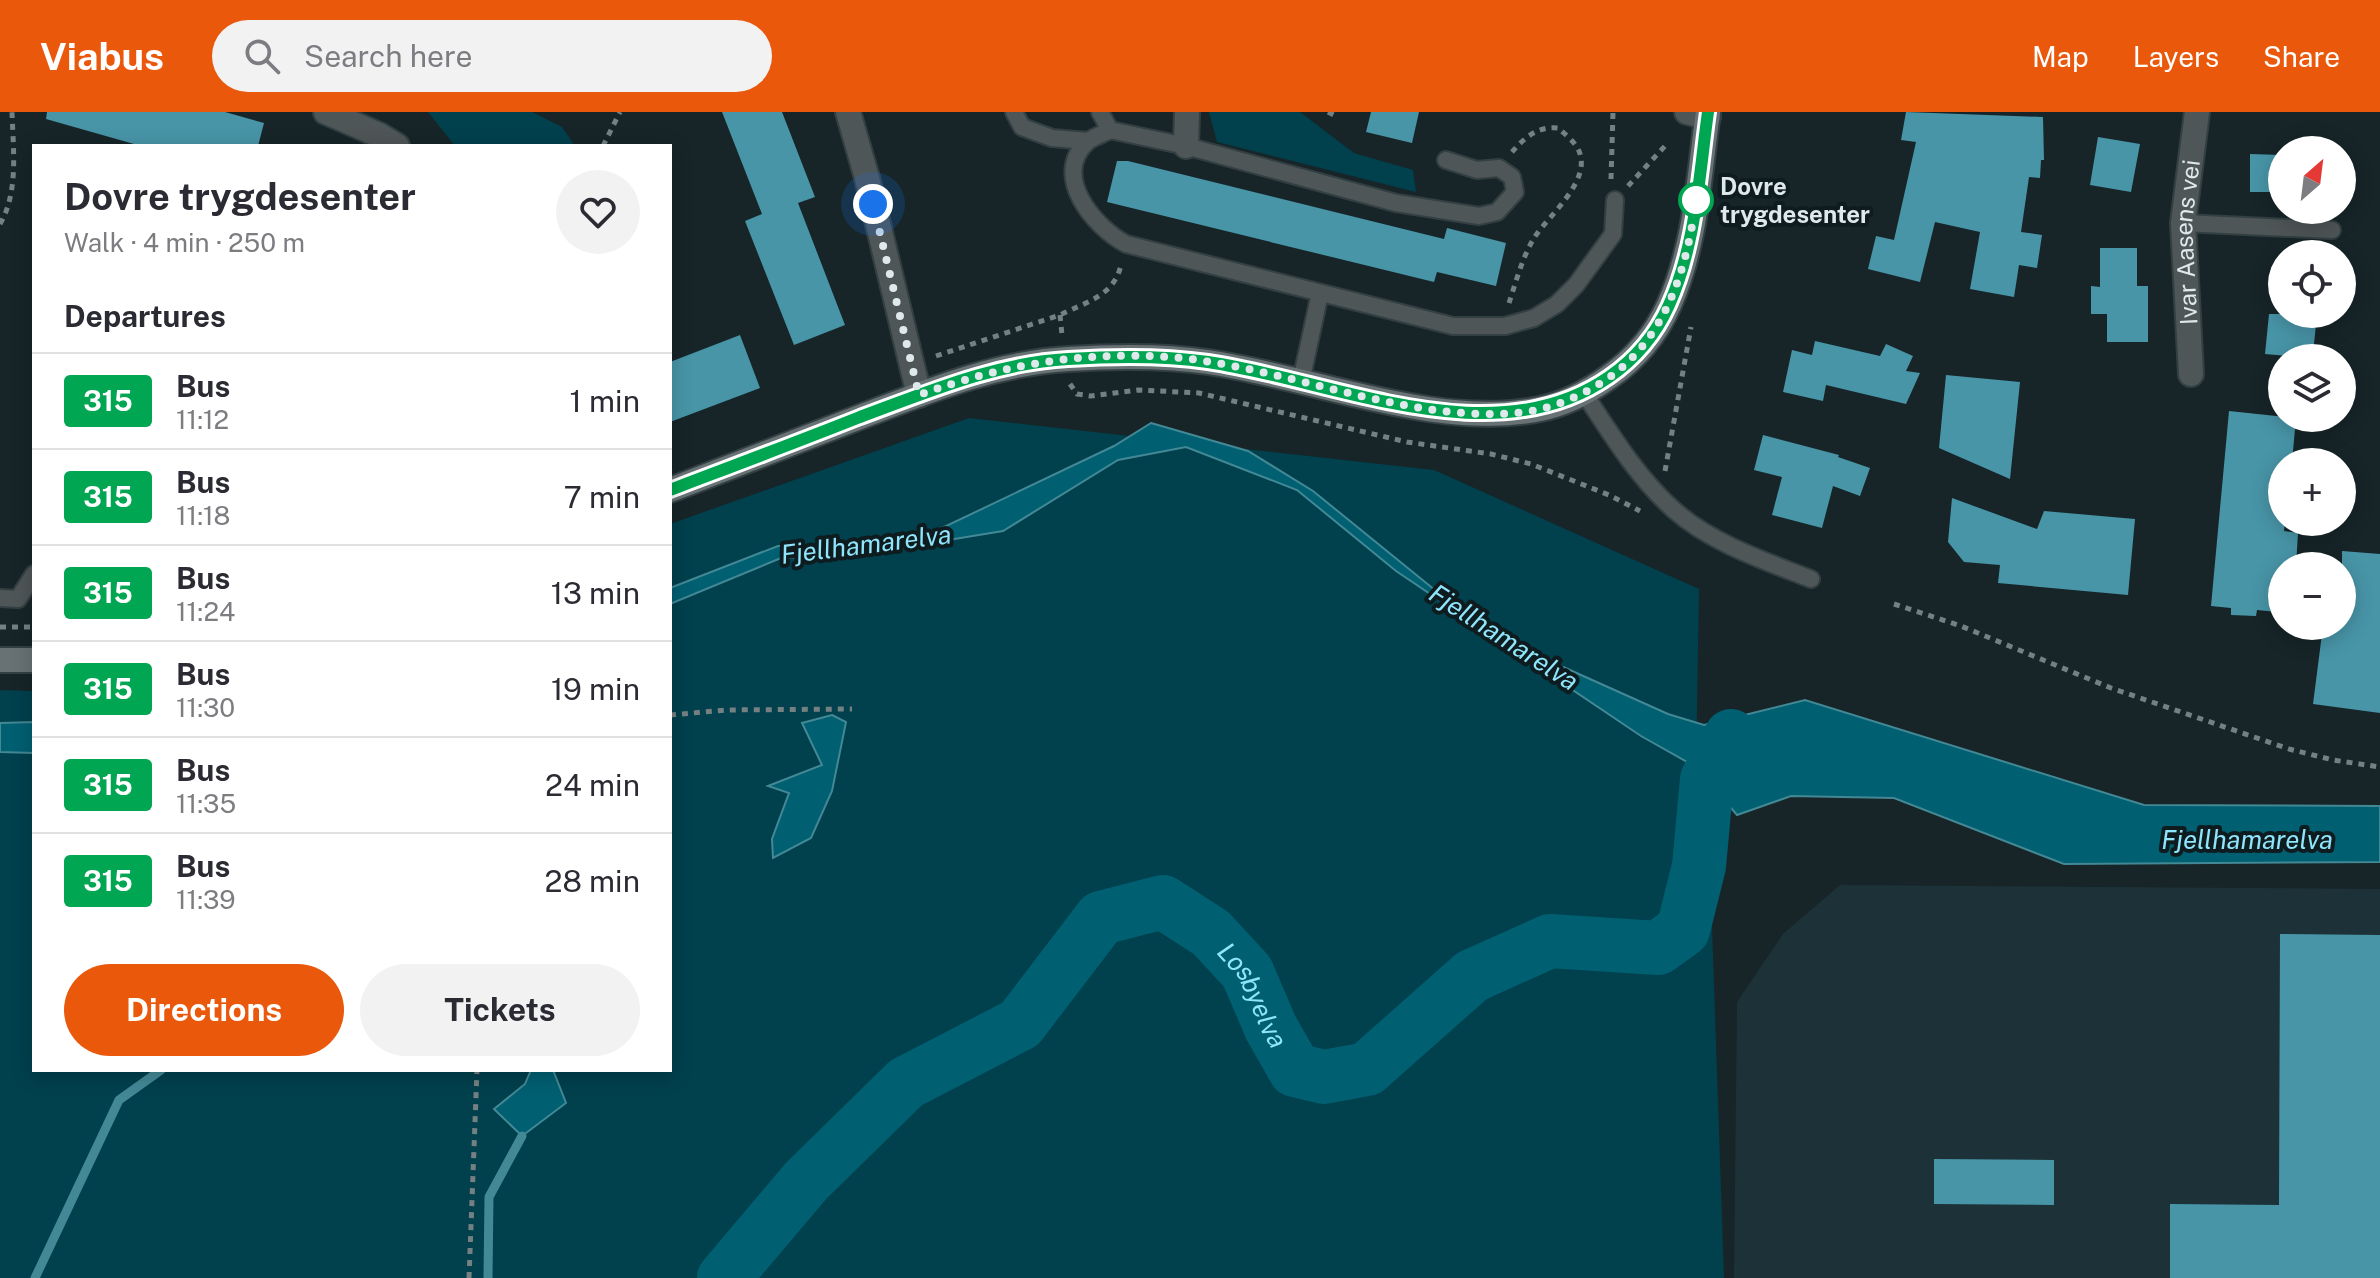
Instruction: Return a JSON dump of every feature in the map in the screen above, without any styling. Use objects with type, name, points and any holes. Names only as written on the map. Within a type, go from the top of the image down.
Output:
[{"type":"main road","points":[[672,489],[919,395],[1011,366],[1065,359],[1169,357],[1208,362],[1412,405],[1491,413],[1543,409],[1584,393],[1619,370],[1634,357],[1658,326],[1672,298],[1686,255],[1701,114]]},
{"type":"main road","points":[[0,660],[32,660]]},
{"type":"street","points":[[326,112],[394,144]]},
{"type":"street","points":[[848,112],[919,395]]},
{"type":"street","points":[[1186,146],[1187,112]]},
{"type":"street","name":"Ivar Aasens vei","points":[[2191,374],[2183,223],[2197,112]]},
{"type":"lane","points":[[1014,112],[1022,127],[1052,138],[1088,141]]},
{"type":"lane","points":[[1100,112],[1110,130]]},
{"type":"lane","points":[[1446,160],[1477,170],[1499,168],[1512,177],[1515,192],[1497,212],[1479,216],[1396,203],[1186,146],[1110,130],[1088,141],[1079,155],[1074,177],[1078,193],[1096,222],[1108,234],[1126,244],[1453,326],[1505,326],[1534,318],[1557,304],[1576,285],[1613,234],[1615,200]]},
{"type":"lane","points":[[2183,223],[2332,230]]},
{"type":"lane","points":[[1301,381],[1320,293]]},
{"type":"lane","points":[[1584,393],[1627,458],[1675,511],[1715,537],[1811,579]]},
{"type":"lane","points":[[0,598],[18,599],[32,577]]},
{"type":"path","points":[[604,144],[620,112]]},
{"type":"path","points":[[1613,112],[1611,175],[1615,200]]},
{"type":"path","points":[[0,224],[6,214],[14,174],[13,113]]},
{"type":"path","points":[[1499,168],[1516,148],[1545,127],[1558,128],[1580,152],[1577,182],[1535,237],[1507,309],[1505,326]]},
{"type":"path","points":[[1615,200],[1665,146]]},
{"type":"path","points":[[932,357],[1060,315],[1110,290],[1118,279],[1126,244]]},
{"type":"path","points":[[1067,375],[1072,390],[1083,396],[1139,390],[1199,393],[1407,442],[1512,458],[1609,495],[1649,516],[1668,461],[1693,318]]},
{"type":"path","points":[[1894,604],[1961,626],[2111,688],[2254,737],[2333,760],[2380,767]]},
{"type":"path","points":[[0,627],[32,627]]},
{"type":"path","points":[[672,715],[726,710],[852,709]]},
{"type":"path","points":[[469,1278],[477,1072]]},
{"type":"shaded area","points":[[428,112],[532,112],[562,127],[574,144],[453,144]]},
{"type":"shaded area","points":[[1209,112],[1300,112],[1354,153],[1413,170],[1416,192],[1217,142]]},
{"type":"shaded area","points":[[969,418],[1434,470],[1699,589],[1696,767],[1707,779],[1724,1278],[0,1278],[0,690],[32,691],[32,1072],[672,1072],[672,523]]},
{"type":"shaded area","points":[[1840,885],[2380,889],[2380,1278],[1734,1278],[1737,1002],[1783,934]]},
{"type":"water","name":"Fjellhamarelva","points":[[1151,423],[1248,451],[1313,491],[1441,595],[1561,666],[1668,714],[1704,725],[1805,700],[2144,805],[2380,806],[2380,862],[2064,864],[1894,798],[1791,796],[1737,815],[1696,767],[1641,736],[1396,571],[1297,490],[1186,447],[1118,460],[1003,531],[851,556],[781,558],[672,603],[672,587],[778,546],[840,546],[921,538],[1114,446]]},
{"type":"water","points":[[832,715],[846,722],[832,791],[811,838],[773,858],[772,839],[789,793],[768,786],[822,765],[802,723]]},
{"type":"water","points":[[32,722],[32,753],[0,752],[0,723]]},
{"type":"water","points":[[530,1072],[554,1072],[566,1103],[522,1136],[494,1109],[525,1084]]},
{"type":"building","points":[[47,112],[225,112],[264,123],[259,144],[134,144],[46,119]]},
{"type":"building","points":[[722,112],[782,112],[815,197],[798,203],[845,325],[794,345],[745,221],[762,214]]},
{"type":"building","points":[[1371,112],[1419,112],[1412,143],[1366,132]]},
{"type":"building","points":[[1906,112],[2043,117],[2044,160],[2041,160],[2040,178],[2029,177],[2021,232],[2042,235],[2037,268],[2019,265],[2014,297],[1970,289],[1980,232],[1935,222],[1920,282],[1868,269],[1876,236],[1894,240],[1916,142],[1901,140]]},
{"type":"building","points":[[2098,137],[2140,144],[2131,192],[2090,185]]},
{"type":"building","points":[[2250,154],[2268,155],[2268,192],[2250,192]]},
{"type":"building","points":[[1117,161],[1128,161],[1444,239],[1447,228],[1506,243],[1496,286],[1437,272],[1434,282],[1107,202]]},
{"type":"building","points":[[2100,248],[2137,248],[2137,286],[2148,286],[2148,342],[2107,342],[2107,314],[2091,314],[2091,286],[2100,287]]},
{"type":"building","points":[[2268,324],[2268,328],[2316,328],[2314,344],[2268,344],[2268,354],[2265,354]]},
{"type":"building","points":[[740,335],[760,388],[672,421],[672,361]]},
{"type":"building","points":[[1815,341],[1880,356],[1886,344],[1913,356],[1906,371],[1920,373],[1906,404],[1826,385],[1823,401],[1783,392],[1792,350],[1812,355]]},
{"type":"building","points":[[1946,375],[2020,382],[2010,479],[1939,448]]},
{"type":"building","points":[[2229,411],[2268,415],[2268,432],[2295,432],[2293,448],[2268,448],[2268,536],[2298,536],[2297,552],[2268,552],[2268,611],[2257,610],[2256,616],[2231,615],[2231,608],[2211,606]]},
{"type":"building","points":[[1763,435],[1839,455],[1870,468],[1860,496],[1833,486],[1822,528],[1772,515],[1782,477],[1754,470]]},
{"type":"building","points":[[1952,498],[2037,529],[2044,511],[2135,519],[2128,595],[1998,583],[2000,565],[1964,562],[1948,542]]},
{"type":"building","points":[[2356,552],[2380,554],[2380,713],[2313,704],[2321,640],[2356,640]]},
{"type":"building","points":[[2280,934],[2380,935],[2380,1278],[2170,1278],[2170,1204],[2279,1205]]},
{"type":"building","points":[[1934,1159],[2054,1160],[2054,1205],[1934,1204]]},
{"type":"waterway","name":"Losbyelva","points":[[724,1278],[806,1181],[906,1083],[1020,1024],[1101,918],[1163,902],[1211,933],[1247,972],[1271,1028],[1295,1070],[1324,1077],[1367,1069],[1472,976],[1550,941],[1658,948],[1683,930],[1699,866],[1707,779],[1731,736]]},
{"type":"waterway","points":[[35,1278],[119,1100],[158,1072]]},
{"type":"waterway","points":[[488,1278],[489,1197],[522,1136]]},
{"type":"bus line","name":"315","points":[[672,489],[958,381],[1011,366],[1065,359],[1136,356],[1208,362],[1440,410],[1518,413],[1564,402],[1601,383],[1634,357],[1658,326],[1668,307],[1682,271],[1690,235],[1708,112]]},
{"type":"place","name":"Dovre trygdesenter","points":[[1696,200]]},
{"type":"route","points":[[873,204],[919,395],[1011,366],[1065,359],[1136,356],[1208,362],[1440,410],[1518,413],[1543,409],[1584,393],[1619,370],[1645,344],[1658,326],[1675,289],[1686,255],[1696,200]]}]
